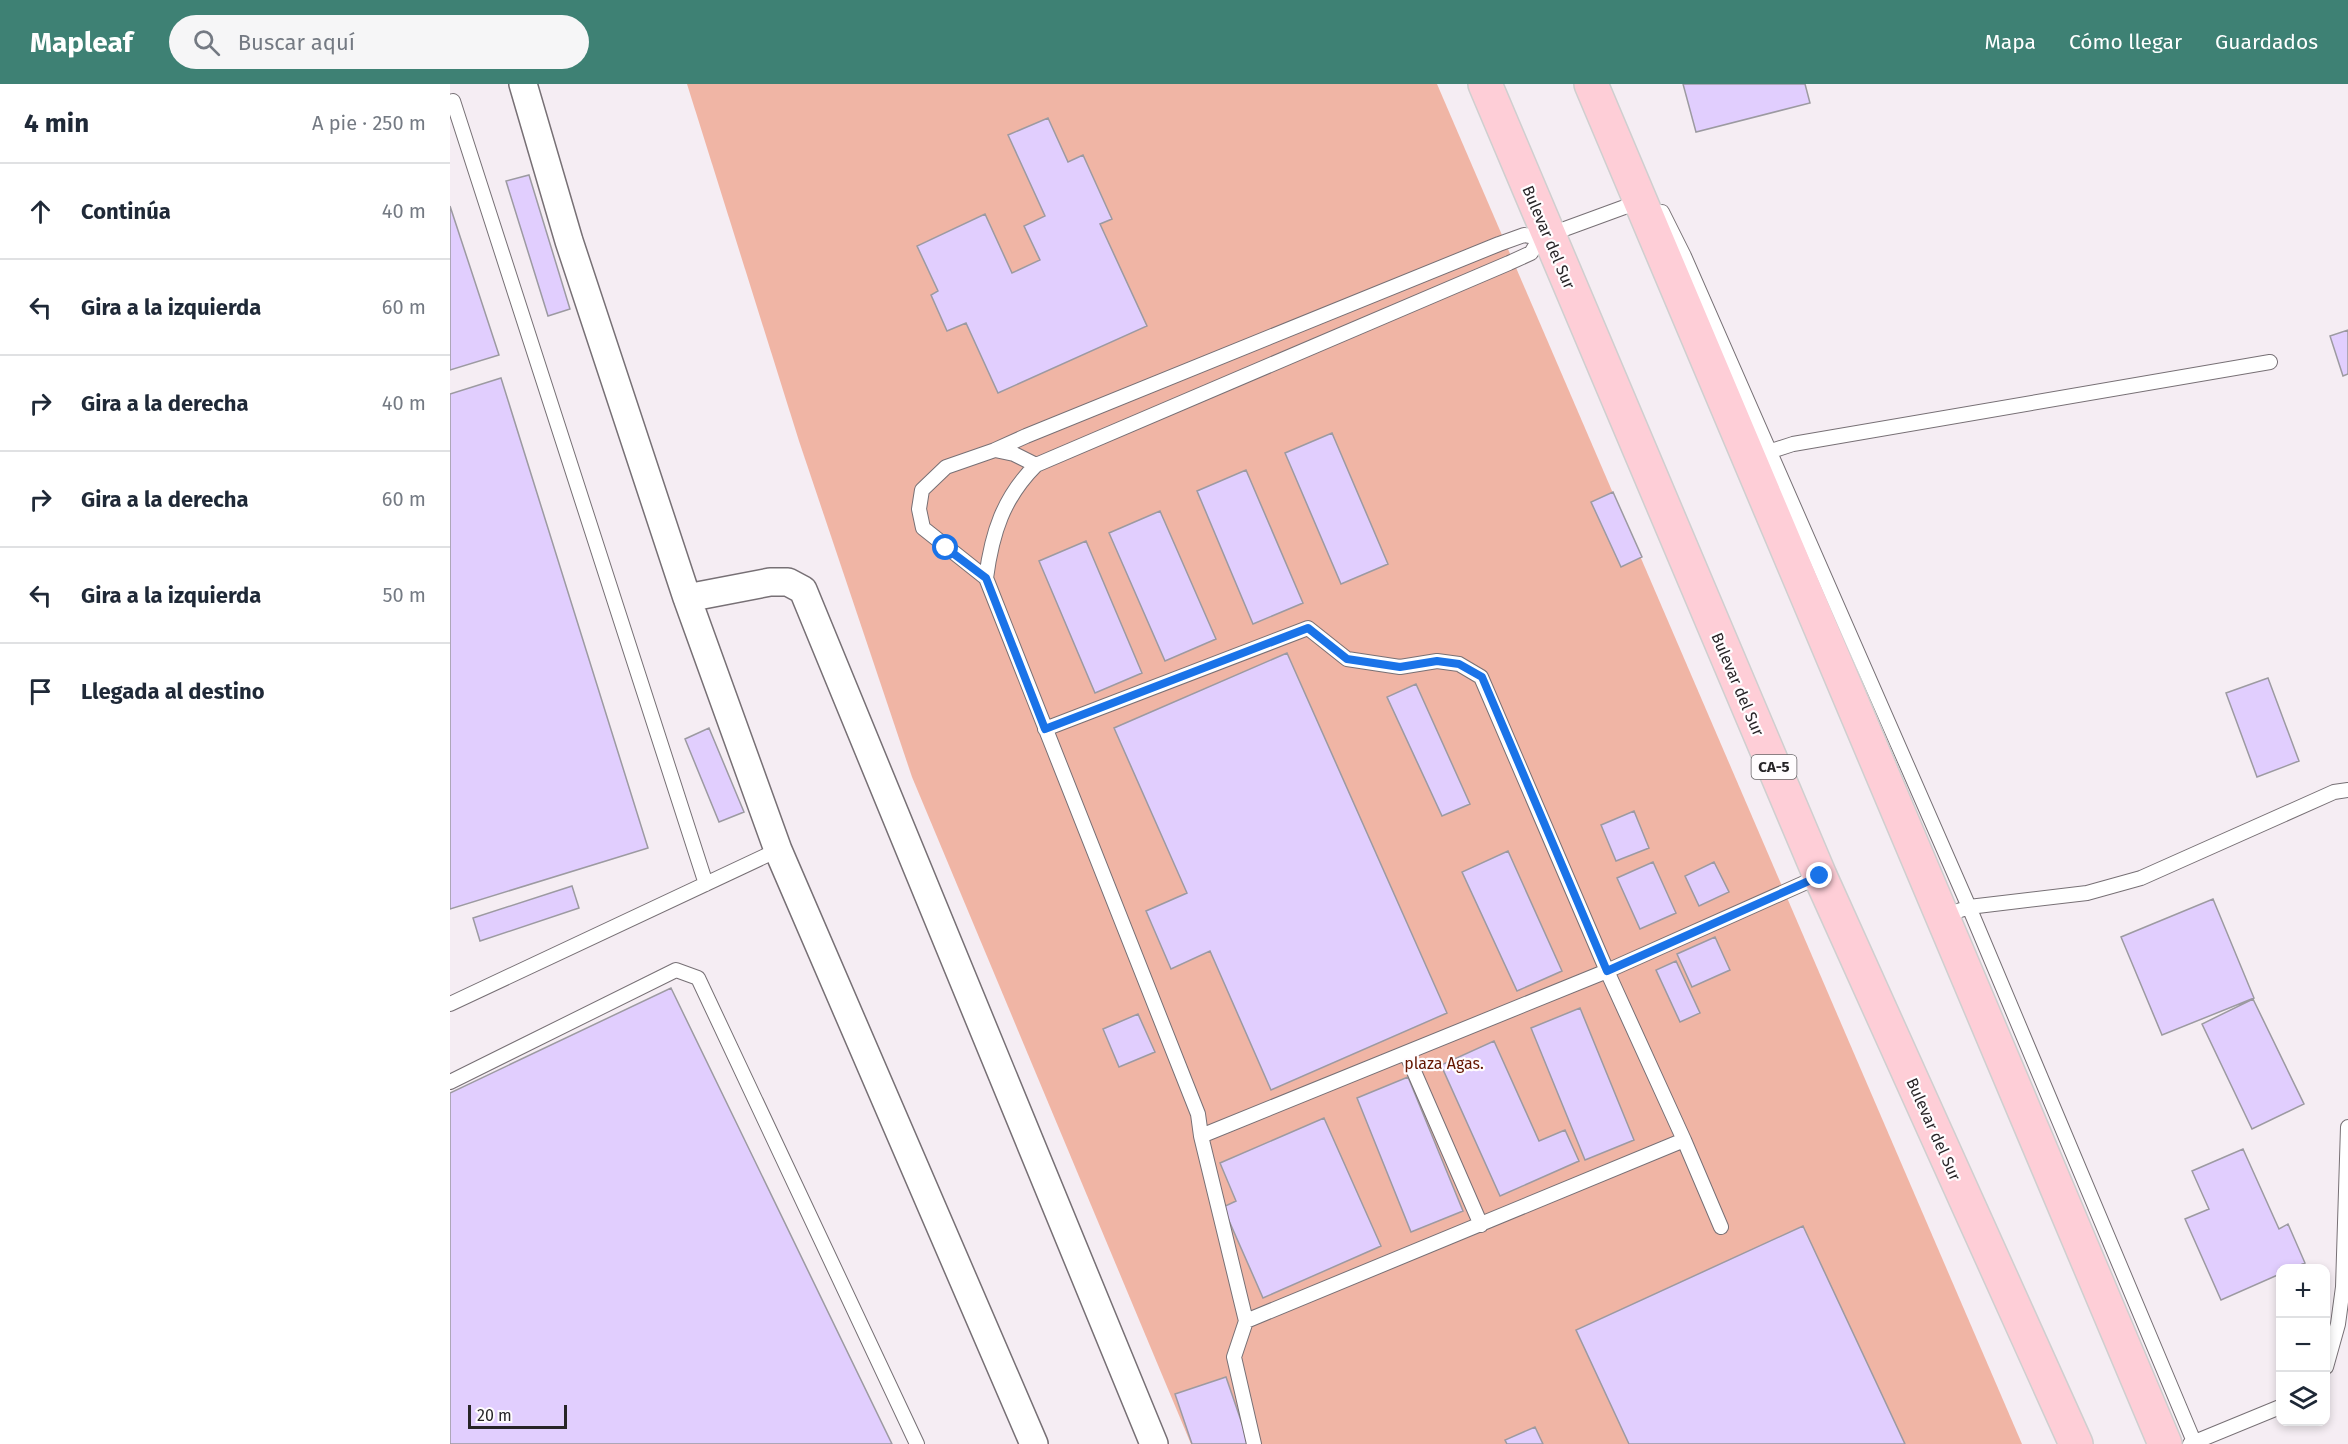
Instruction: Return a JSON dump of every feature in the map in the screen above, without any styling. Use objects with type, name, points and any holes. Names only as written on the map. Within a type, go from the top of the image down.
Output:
[{"type":"highway","name":"Bulevar del Sur","points":[[1485,84],[1544,236],[1820,876],[2076,1444]]},
{"type":"highway","points":[[1591,84],[1638,202],[1758,454],[2186,1444]]},
{"type":"street","points":[[523,84],[569,241],[687,598],[778,850],[1034,1444]]},
{"type":"street","points":[[687,598],[770,582],[788,582],[803,590],[1154,1444]]},
{"type":"lane","points":[[453,101],[706,884]]},
{"type":"lane","points":[[986,578],[923,528],[919,509],[922,490],[946,467],[995,450],[1499,244],[1524,235],[1544,236],[1638,202]]},
{"type":"lane","points":[[1254,1444],[1234,1357],[1246,1321],[1201,1136],[1198,1114],[986,578],[990,548],[1004,506],[1021,480],[1036,465],[1509,263],[1531,253],[1544,236]]},
{"type":"lane","points":[[1758,454],[1793,444],[2270,362]]},
{"type":"lane","points":[[995,450],[1014,454],[1036,465]]},
{"type":"lane","points":[[1045,729],[1308,628],[1347,659],[1400,667],[1437,661],[1459,664],[1482,677],[1607,971],[1721,1227]]},
{"type":"lane","points":[[1957,912],[2087,893],[2141,878],[2334,792],[2348,790]]},
{"type":"lane","points":[[450,1004],[778,850]]},
{"type":"lane","points":[[1201,1136],[1607,971],[1820,876]]},
{"type":"lane","points":[[450,1082],[675,970],[698,978],[917,1444]]},
{"type":"lane","points":[[1406,1053],[1480,1225]]},
{"type":"lane","points":[[2330,1350],[2338,1324],[2343,1287],[2348,1127]]},
{"type":"lane","points":[[1246,1321],[1684,1140]]},
{"type":"lane","points":[[2186,1444],[2276,1409]]},
{"type":"green space","name":"plaza Agas.","points":[[687,84],[1437,84],[2022,1444],[1191,1444],[912,777],[799,441]]},
{"type":"building","points":[[1683,84],[1805,84],[1810,103],[1696,132]]},
{"type":"building","points":[[1048,118],[1068,162],[1083,155],[1112,219],[1100,224],[1147,326],[998,393],[966,323],[947,331],[931,295],[938,291],[917,246],[985,214],[1012,273],[1040,260],[1024,226],[1045,216],[1008,135]]},
{"type":"building","points":[[529,175],[570,309],[548,316],[506,181]]},
{"type":"building","points":[[450,206],[499,355],[450,370]]},
{"type":"building","points":[[2348,330],[2348,374],[2343,376],[2330,336]]},
{"type":"building","points":[[501,378],[648,848],[450,909],[450,394]]},
{"type":"building","points":[[1332,433],[1388,564],[1341,584],[1285,453]]},
{"type":"building","points":[[1246,470],[1303,603],[1253,624],[1197,491]]},
{"type":"building","points":[[1613,492],[1642,557],[1621,567],[1591,502]]},
{"type":"building","points":[[1160,511],[1216,639],[1165,661],[1109,533]]},
{"type":"building","points":[[1086,541],[1142,673],[1095,693],[1039,561]]},
{"type":"building","points":[[1287,653],[1447,1013],[1271,1090],[1210,951],[1171,969],[1146,911],[1187,893],[1114,728]]},
{"type":"building","points":[[2268,678],[2299,761],[2257,777],[2226,693]]},
{"type":"building","points":[[1416,684],[1470,804],[1442,816],[1387,697]]},
{"type":"building","points":[[709,728],[744,812],[719,822],[685,739]]},
{"type":"building","points":[[1634,811],[1649,848],[1616,861],[1601,825]]},
{"type":"building","points":[[1508,851],[1562,971],[1517,991],[1462,872]]},
{"type":"building","points":[[1653,862],[1676,913],[1640,929],[1617,878]]},
{"type":"building","points":[[1714,862],[1729,892],[1699,906],[1685,876]]},
{"type":"building","points":[[572,886],[579,908],[480,941],[473,918]]},
{"type":"building","points":[[2213,899],[2254,998],[2162,1035],[2121,937]]},
{"type":"building","points":[[1715,937],[1730,970],[1692,987],[1677,954]]},
{"type":"building","points":[[1676,961],[1700,1013],[1680,1022],[1656,970]]},
{"type":"building","points":[[671,988],[892,1444],[450,1444],[450,1093]]},
{"type":"building","points":[[2253,999],[2304,1104],[2252,1129],[2202,1024]]},
{"type":"building","points":[[1580,1008],[1634,1140],[1585,1160],[1531,1028]]},
{"type":"building","points":[[1138,1014],[1155,1052],[1119,1067],[1103,1029]]},
{"type":"building","points":[[1494,1041],[1539,1141],[1565,1130],[1579,1161],[1500,1196],[1441,1065]]},
{"type":"building","points":[[1408,1077],[1463,1211],[1411,1232],[1357,1098]]},
{"type":"building","points":[[1324,1118],[1381,1246],[1263,1298],[1223,1207],[1236,1201],[1220,1163]]},
{"type":"building","points":[[2243,1149],[2279,1229],[2288,1224],[2305,1263],[2276,1264],[2276,1276],[2221,1300],[2185,1219],[2209,1209],[2192,1171]]},
{"type":"building","points":[[1803,1226],[1905,1444],[1629,1444],[1576,1330]]},
{"type":"building","points":[[1226,1377],[1249,1444],[1192,1444],[1175,1394]]},
{"type":"building","points":[[1535,1427],[1543,1444],[1507,1444],[1505,1440]]},
{"type":"route","points":[[946,548],[986,578],[1045,729],[1308,628],[1347,659],[1400,667],[1437,661],[1459,664],[1482,677],[1607,971],[1759,901],[1820,876]]}]
